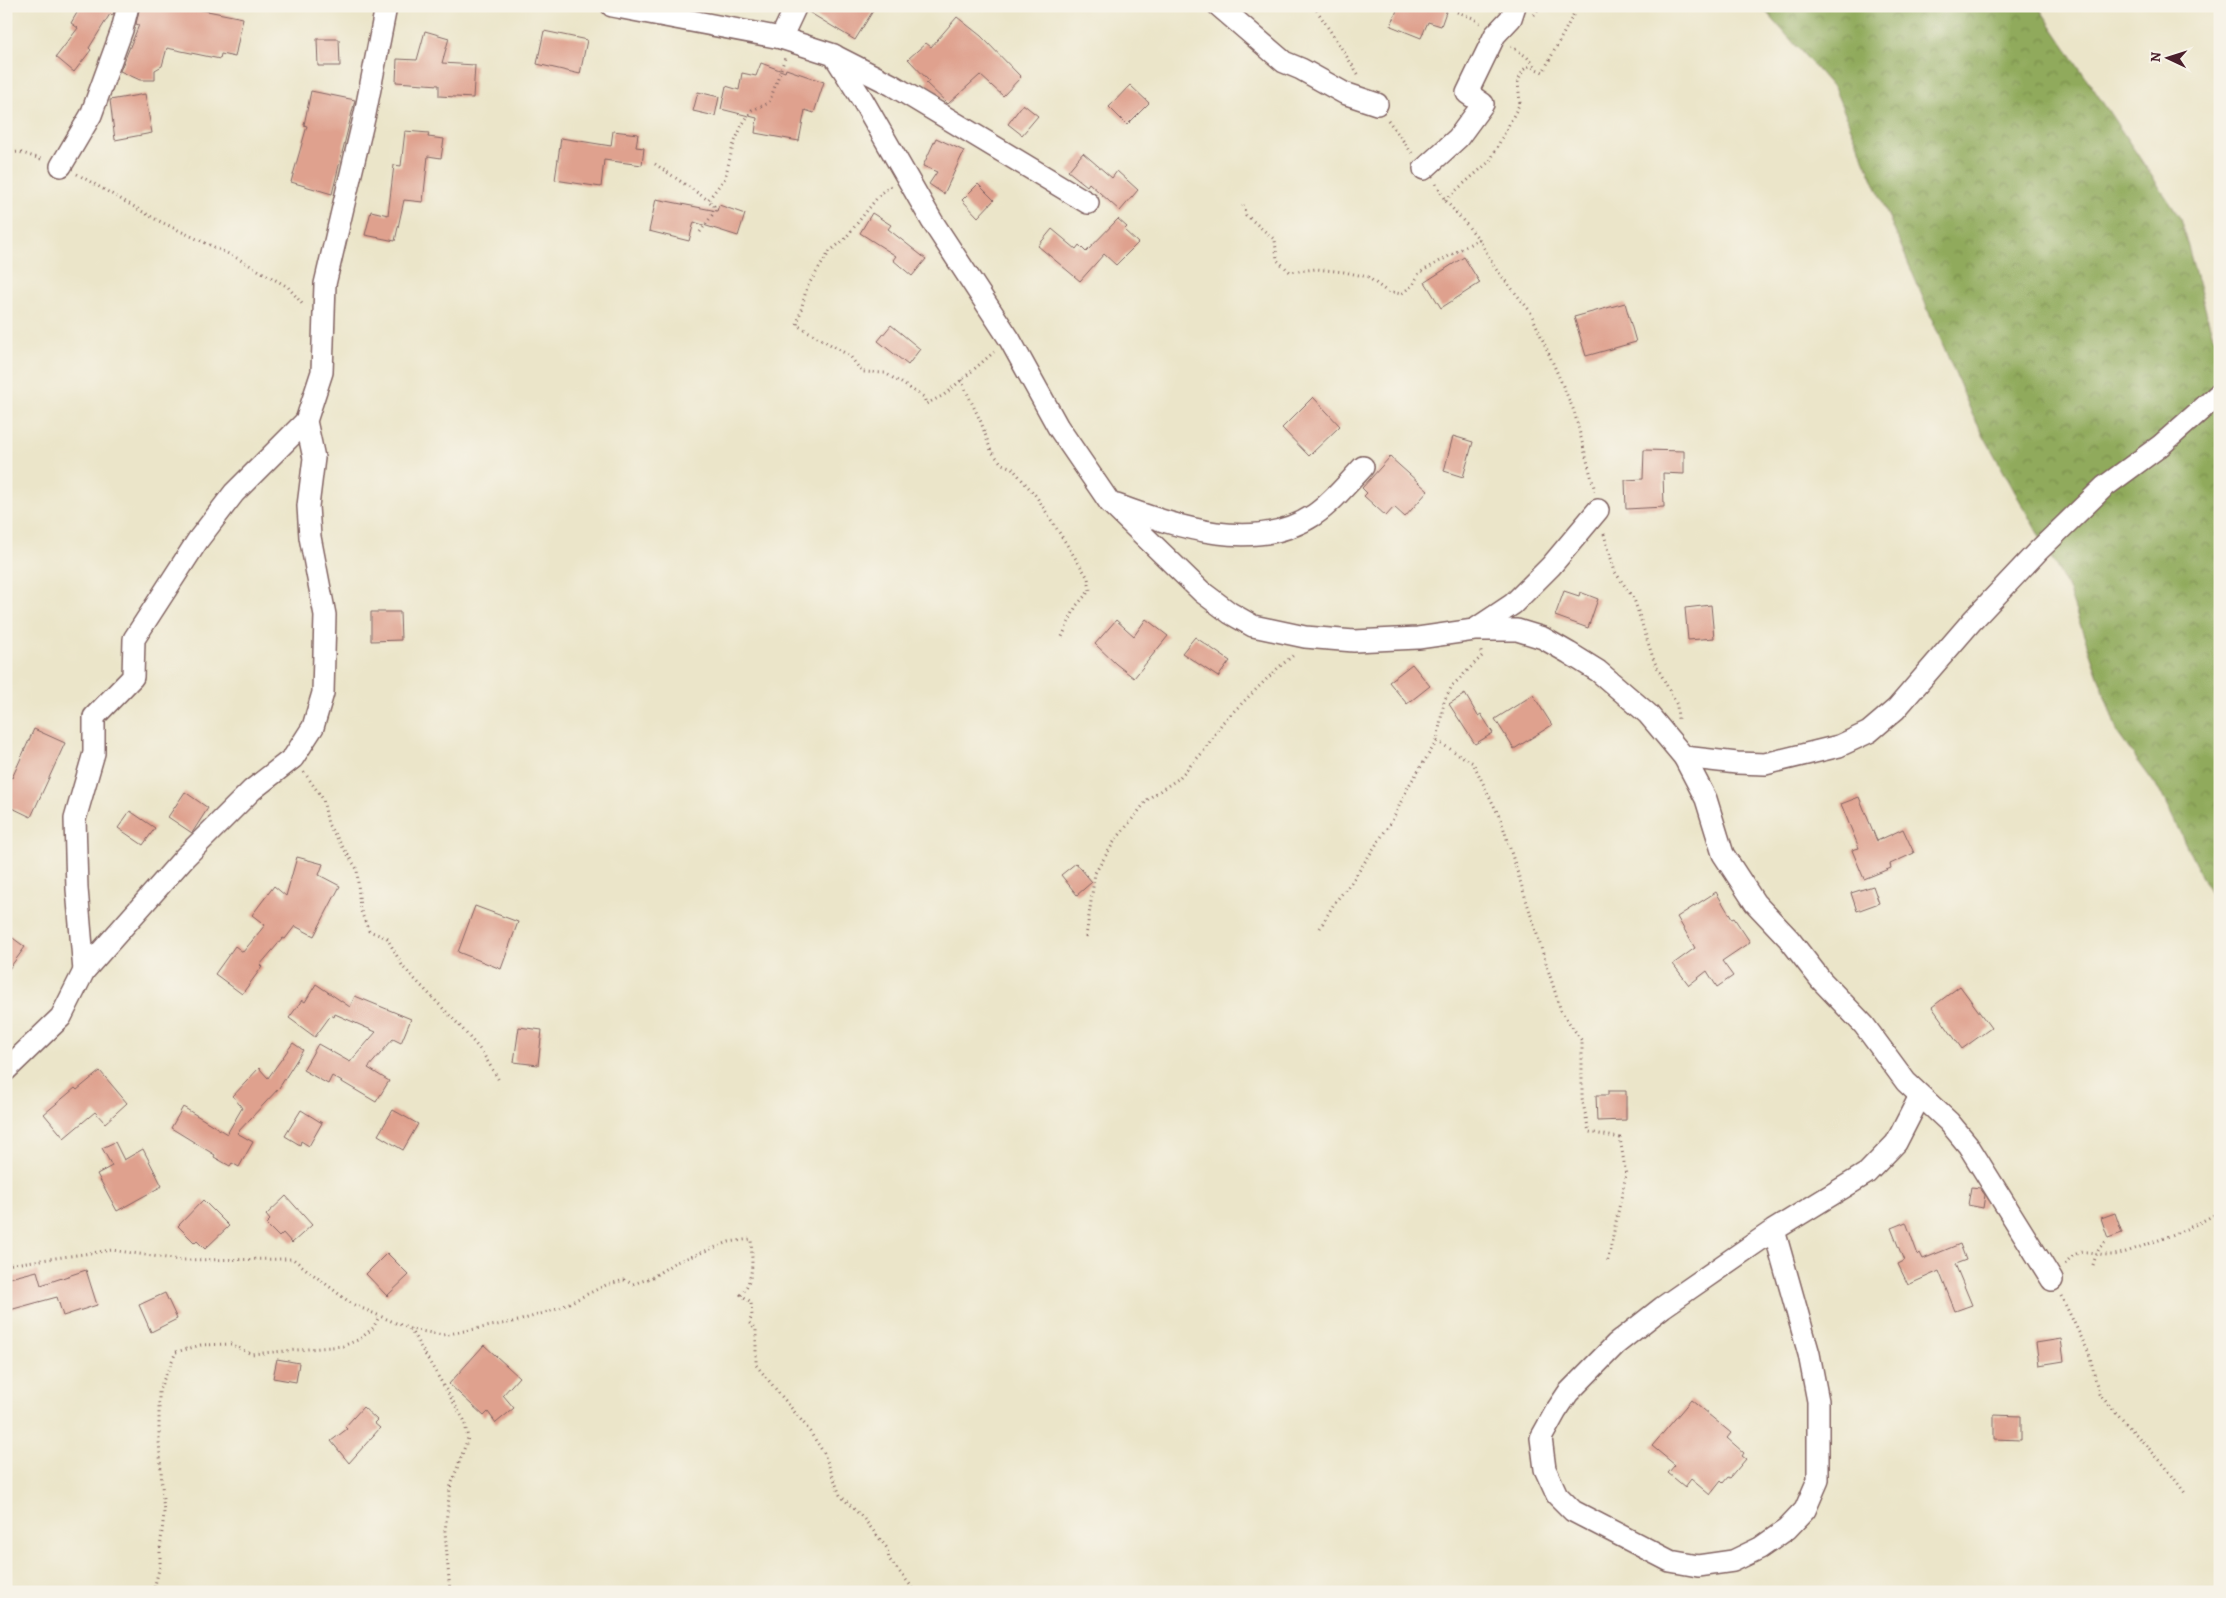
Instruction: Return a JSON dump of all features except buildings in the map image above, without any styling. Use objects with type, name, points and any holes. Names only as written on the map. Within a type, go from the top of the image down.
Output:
[{"type":"street","points":[[61,166],[91,115],[119,39],[128,6]]},
{"type":"street","points":[[84,971],[76,890],[75,819],[94,753],[94,717],[133,677],[134,639],[198,540],[234,493],[306,421],[322,372],[325,284],[366,114],[386,6]]},
{"type":"street","points":[[612,6],[780,38],[834,55],[892,85],[1088,203]]},
{"type":"street","points":[[780,38],[796,6]]},
{"type":"street","points":[[1219,6],[1284,62],[1301,68],[1344,93],[1377,104]]},
{"type":"street","points":[[1424,169],[1458,138],[1483,104],[1467,94],[1495,35],[1511,18],[1515,6]]},
{"type":"street","points":[[834,55],[862,99],[932,221],[1010,340],[1058,427],[1110,502],[1202,592],[1230,613],[1253,626],[1305,637],[1354,641],[1418,638],[1474,630],[1517,630],[1543,638],[1598,671],[1648,714],[1684,757],[1706,799],[1723,854],[1755,903],[1864,1025],[1906,1082],[1949,1122],[1968,1145],[2052,1280]]},
{"type":"street","points":[[1684,757],[1765,764],[1839,746],[1869,732],[1896,709],[2036,552],[2104,487],[2160,446],[2220,393]]},
{"type":"street","points":[[6,1070],[61,1017],[84,971],[186,857],[252,790],[293,758],[313,727],[323,693],[324,615],[310,537],[308,506],[314,458],[306,421]]},
{"type":"street","points":[[1110,502],[1192,530],[1214,533],[1258,533],[1289,528],[1314,515],[1363,467]]},
{"type":"street","points":[[1474,630],[1513,604],[1551,566],[1598,510]]},
{"type":"street","points":[[1774,1230],[1809,1354],[1818,1401],[1818,1480],[1805,1510],[1786,1529],[1760,1548],[1733,1561],[1698,1566],[1670,1561],[1573,1511],[1557,1495],[1545,1469],[1541,1438],[1568,1393],[1616,1344],[1663,1307],[1774,1230],[1867,1173],[1896,1143],[1920,1096]]},
{"type":"path","points":[[1314,6],[1377,104],[1436,184],[1445,200],[1479,239],[1495,268],[1530,310],[1574,411],[1594,480],[1598,510],[1615,572],[1634,598],[1654,661],[1677,705],[1679,723]]},
{"type":"path","points":[[1445,200],[1490,160],[1520,103],[1518,82],[1523,70],[1529,66],[1543,72],[1578,6]]},
{"type":"path","points":[[708,200],[726,178],[733,146],[742,125],[752,110],[769,103],[775,91],[785,54],[780,38]]},
{"type":"path","points":[[6,154],[19,152],[61,166],[158,220],[235,257],[288,287],[322,328]]},
{"type":"path","points":[[656,164],[714,206],[713,214],[700,232]]},
{"type":"path","points":[[906,176],[881,193],[844,240],[830,251],[807,287],[797,325],[850,356],[862,372],[885,373],[924,397],[926,404],[944,395],[986,357],[1010,340]]},
{"type":"path","points":[[1243,205],[1246,215],[1275,240],[1277,260],[1290,272],[1316,269],[1344,272],[1368,278],[1386,291],[1401,294],[1413,285],[1419,273],[1479,239]]},
{"type":"path","points":[[961,380],[991,451],[1002,464],[1012,468],[1036,496],[1088,578],[1090,590],[1076,606],[1061,640]]},
{"type":"path","points":[[1320,928],[1335,902],[1351,883],[1393,819],[1408,787],[1437,741],[1444,701],[1452,686],[1482,656],[1474,630]]},
{"type":"path","points":[[1086,937],[1095,874],[1114,842],[1149,798],[1178,779],[1203,752],[1223,722],[1279,667],[1295,656],[1297,644],[1305,637]]},
{"type":"path","points":[[1437,741],[1472,763],[1501,820],[1561,1011],[1582,1041],[1582,1098],[1589,1132],[1620,1138],[1626,1175],[1607,1264]]},
{"type":"path","points":[[293,758],[323,799],[328,824],[357,869],[360,909],[369,931],[387,938],[403,967],[459,1025],[482,1052],[500,1082]]},
{"type":"path","points":[[2186,1493],[2165,1466],[2099,1394],[2089,1353],[2071,1314],[2052,1280],[2071,1256],[2083,1251],[2114,1254],[2134,1249],[2192,1228],[2220,1212]]},
{"type":"path","points":[[6,1265],[112,1250],[180,1260],[293,1259],[352,1304],[410,1329],[443,1335],[518,1321],[557,1309],[606,1285],[624,1280],[633,1284],[651,1278],[674,1264],[729,1242],[751,1239],[753,1269],[747,1288],[741,1295],[751,1302],[752,1316],[749,1323],[756,1330],[756,1365],[806,1426],[824,1453],[840,1495],[864,1519],[887,1548],[889,1559],[916,1592]]},
{"type":"path","points":[[2093,1265],[2097,1252],[2108,1241]]},
{"type":"path","points":[[153,1592],[160,1566],[164,1514],[159,1441],[159,1390],[176,1352],[201,1345],[231,1344],[251,1354],[343,1346],[360,1339],[373,1328],[379,1317]]},
{"type":"path","points":[[410,1329],[464,1420],[468,1438],[450,1488],[445,1531],[450,1592]]},
{"type":"green space","points":[[1761,6],[2038,6],[2180,218],[2212,333],[2220,346],[2220,915],[2160,791],[2118,734],[2067,586],[1973,416],[1835,90]]}]
